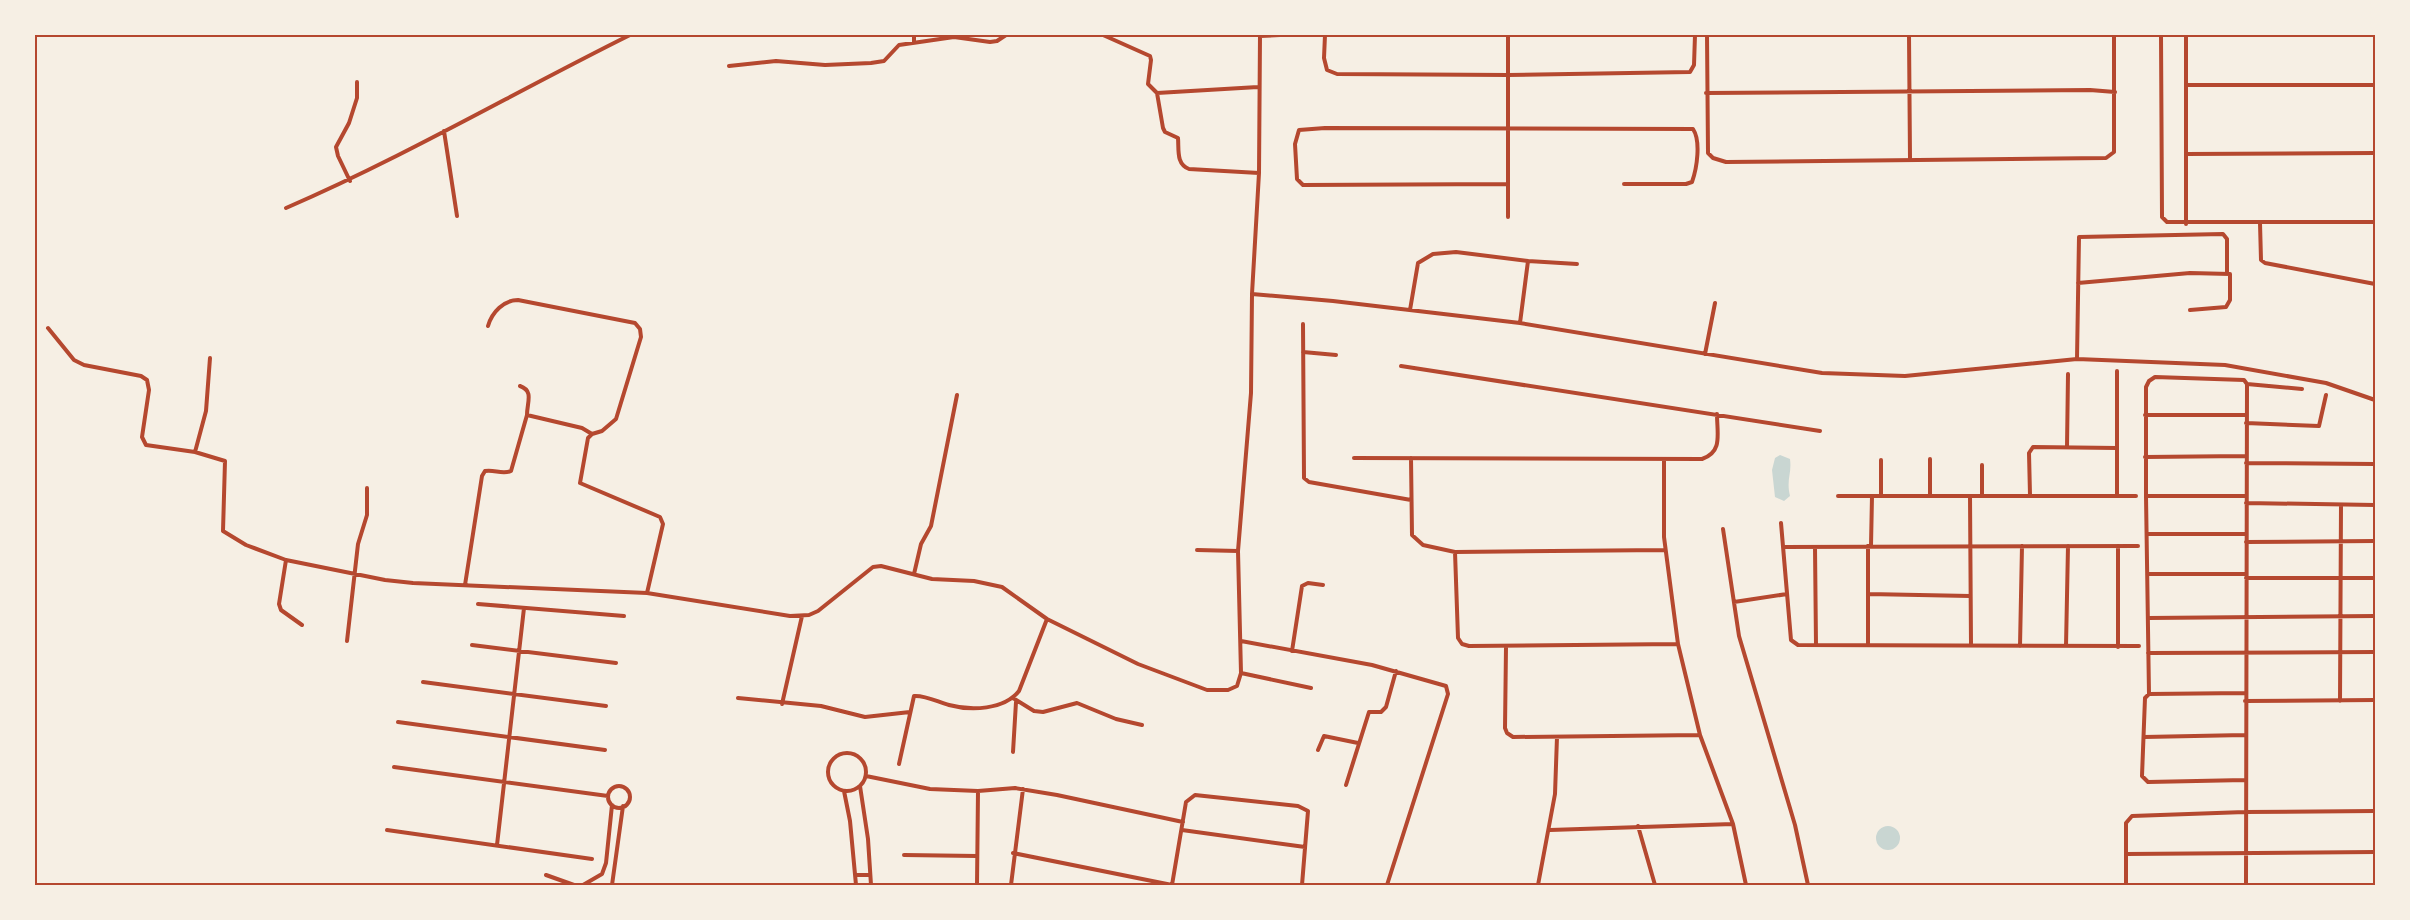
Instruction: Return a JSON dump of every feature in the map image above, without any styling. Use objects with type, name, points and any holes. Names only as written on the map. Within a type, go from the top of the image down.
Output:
[{"type":"street","points":[[286,208],[350,181],[630,35]]},
{"type":"street","points":[[914,35],[914,43]]},
{"type":"street","points":[[730,66],[776,61],[825,65],[871,63],[884,61],[899,45],[954,36],[990,42],[997,41],[1006,35]]},
{"type":"street","points":[[1103,35],[1150,56],[1148,84],[1157,93],[1165,132],[1178,138],[1182,167],[1259,173]]},
{"type":"street","points":[[48,328],[74,360],[84,365],[141,376],[147,380],[149,390],[142,437],[146,445],[195,452],[226,461],[223,531],[246,545],[286,560],[321,569],[413,583],[647,593],[758,612],[802,616],[818,611],[873,567],[881,566],[932,579],[974,582],[1002,587],[1047,619],[1138,664],[1207,690],[1228,690],[1237,686],[1241,673],[1238,551],[1251,393],[1252,294],[1259,173],[1258,87],[1260,35],[1280,35]]},
{"type":"street","points":[[1325,35],[1324,58],[1328,70],[1337,74],[1508,75],[1690,72],[1694,65],[1695,35]]},
{"type":"street","points":[[1508,35],[1508,217]]},
{"type":"street","points":[[1707,35],[1708,153],[1713,158],[1726,162],[2089,159],[2111,156],[2114,152],[2114,35]]},
{"type":"street","points":[[1909,35],[1910,160]]},
{"type":"street","points":[[2161,35],[2162,217],[2167,222],[2186,224],[2375,222]]},
{"type":"street","points":[[2186,35],[2186,224]]},
{"type":"street","points":[[350,181],[338,156],[338,141],[349,123],[357,98],[357,82]]},
{"type":"street","points":[[2186,85],[2375,85]]},
{"type":"street","points":[[1157,93],[1258,87]]},
{"type":"street","points":[[1706,93],[1909,91],[2115,92]]},
{"type":"street","points":[[1508,184],[1303,185],[1297,179],[1295,144],[1299,130],[1325,128],[1508,130],[1685,127],[1692,129],[1697,135],[1696,172],[1692,182],[1686,184],[1624,184]]},
{"type":"street","points":[[444,131],[457,216]]},
{"type":"street","points":[[2186,154],[2375,153]]},
{"type":"street","points":[[2260,223],[2261,260],[2265,263],[2375,284]]},
{"type":"street","points":[[2077,360],[2079,237],[2223,234],[2227,239],[2226,272]]},
{"type":"street","points":[[1410,310],[1418,263],[1433,254],[1456,252],[1528,261],[1577,264]]},
{"type":"street","points":[[1520,323],[1528,261]]},
{"type":"street","points":[[2078,283],[2190,273],[2226,272],[2230,274],[2229,304],[2221,308],[2190,310]]},
{"type":"street","points":[[1252,294],[1520,323],[1822,373],[1905,376],[2077,360],[2234,366],[2326,383],[2375,400]]},
{"type":"street","points":[[488,326],[497,309],[512,300],[518,300],[635,323],[640,328],[641,337],[616,418],[602,431],[592,434],[588,438],[580,482],[660,517],[663,524],[647,593]]},
{"type":"street","points":[[1705,354],[1716,303]]},
{"type":"street","points":[[1303,324],[1304,478],[1309,482],[1411,500]]},
{"type":"street","points":[[1303,352],[1336,355]]},
{"type":"street","points":[[195,452],[206,411],[210,358]]},
{"type":"street","points":[[1401,366],[1820,431]]},
{"type":"street","points":[[2117,371],[2117,496]]},
{"type":"street","points":[[2067,447],[2068,374]]},
{"type":"street","points":[[2245,780],[2148,782],[2142,776],[2145,698],[2149,694],[2148,534],[2145,457],[2146,387],[2149,381],[2155,377],[2241,379],[2247,384],[2302,389]]},
{"type":"street","points":[[2246,885],[2247,384]]},
{"type":"street","points":[[464,585],[482,476],[485,471],[490,470],[506,474],[511,472],[527,415],[529,392],[527,388],[520,386]]},
{"type":"street","points":[[914,574],[921,544],[931,526],[957,395]]},
{"type":"street","points":[[2246,423],[2320,426],[2326,395]]},
{"type":"street","points":[[1354,458],[1702,459],[1712,456],[1716,450],[1717,414]]},
{"type":"street","points":[[527,415],[582,428],[592,434]]},
{"type":"street","points":[[2146,415],[2246,415]]},
{"type":"street","points":[[2030,495],[2030,450],[2037,446],[2117,448]]},
{"type":"street","points":[[2145,457],[2246,456]]},
{"type":"street","points":[[1411,458],[1412,536],[1422,545],[1455,552],[1665,550]]},
{"type":"street","points":[[1664,459],[1665,550],[1678,644],[1700,735],[1733,824],[1746,885]]},
{"type":"street","points":[[1930,459],[1930,496]]},
{"type":"street","points":[[1881,460],[1881,496]]},
{"type":"street","points":[[2246,463],[2375,464]]},
{"type":"street","points":[[1982,465],[1982,496]]},
{"type":"street","points":[[348,641],[360,534],[368,515],[368,488]]},
{"type":"street","points":[[1838,496],[2136,496]]},
{"type":"street","points":[[1868,645],[1869,546],[1872,496]]},
{"type":"street","points":[[1970,496],[1971,645]]},
{"type":"street","points":[[2146,496],[2246,496]]},
{"type":"street","points":[[2246,503],[2375,505]]},
{"type":"street","points":[[2340,505],[2340,701]]},
{"type":"street","points":[[1781,523],[1791,640],[1798,645],[2139,646]]},
{"type":"street","points":[[1723,529],[1738,636],[1796,825],[1808,885]]},
{"type":"street","points":[[2148,534],[2246,534]]},
{"type":"street","points":[[2246,542],[2375,541]]},
{"type":"street","points":[[2020,646],[2022,546]]},
{"type":"street","points":[[2066,646],[2068,546]]},
{"type":"street","points":[[2118,546],[2118,647]]},
{"type":"street","points":[[1784,547],[2138,546]]},
{"type":"street","points":[[1816,547],[1816,645]]},
{"type":"street","points":[[1198,550],[1238,551]]},
{"type":"street","points":[[1455,552],[1458,638],[1462,644],[1468,646],[1506,647],[1678,644]]},
{"type":"street","points":[[286,560],[279,604],[281,610],[302,625]]},
{"type":"street","points":[[2147,574],[2375,578]]},
{"type":"street","points":[[1292,651],[1302,586],[1308,584],[1323,585]]},
{"type":"street","points":[[1734,602],[1787,594]]},
{"type":"street","points":[[1868,594],[1970,596]]},
{"type":"street","points":[[478,604],[624,616]]},
{"type":"street","points":[[497,845],[524,608]]},
{"type":"street","points":[[782,704],[802,616]]},
{"type":"street","points":[[2148,618],[2375,616]]},
{"type":"street","points":[[1012,752],[1015,700],[1047,619]]},
{"type":"street","points":[[1241,641],[1396,671],[1438,682],[1446,686],[1448,694],[1387,885]]},
{"type":"street","points":[[472,645],[616,663]]},
{"type":"street","points":[[1506,647],[1505,728],[1507,733],[1513,737],[1700,735]]},
{"type":"street","points":[[2148,653],[2375,652]]},
{"type":"street","points":[[1346,786],[1369,712],[1381,712],[1386,707],[1396,671]]},
{"type":"street","points":[[1241,673],[1311,688]]},
{"type":"street","points":[[423,682],[606,706]]},
{"type":"street","points":[[2149,694],[2246,693]]},
{"type":"street","points":[[899,764],[909,726],[912,698],[916,696],[961,708],[998,705],[1015,700],[1034,711],[1043,712],[1077,703],[1116,719],[1142,725]]},
{"type":"street","points":[[738,698],[782,704],[821,706],[865,717],[910,712]]},
{"type":"street","points":[[2246,701],[2375,700]]},
{"type":"street","points":[[398,722],[605,750]]},
{"type":"street","points":[[2144,737],[2246,735]]},
{"type":"street","points":[[1318,750],[1324,736],[1358,743]]},
{"type":"street","points":[[1538,885],[1543,852],[1550,830],[1557,773],[1557,737]]},
{"type":"street","points":[[851,754],[861,760],[866,776],[860,786],[844,791],[834,785],[829,774],[831,763],[840,755],[851,754]]},
{"type":"street","points":[[394,767],[608,796]]},
{"type":"street","points":[[866,776],[930,789],[978,791],[1023,789],[1183,822]]},
{"type":"street","points":[[860,786],[865,813],[871,885]]},
{"type":"street","points":[[608,796],[614,787],[625,788],[629,798],[623,806],[612,885]]},
{"type":"street","points":[[1011,885],[1013,853],[1023,789]]},
{"type":"street","points":[[844,791],[850,821],[856,885]]},
{"type":"street","points":[[977,885],[978,791]]},
{"type":"street","points":[[1013,853],[1172,885],[1186,802],[1195,795],[1298,806],[1308,811],[1302,885]]},
{"type":"street","points":[[583,885],[602,874],[606,863],[612,805],[608,796]]},
{"type":"street","points":[[612,805],[623,806]]},
{"type":"street","points":[[2126,885],[2126,823],[2132,816],[2245,812],[2375,811]]},
{"type":"street","points":[[1550,830],[1733,824]]},
{"type":"street","points":[[1638,826],[1655,885]]},
{"type":"street","points":[[387,830],[592,858]]},
{"type":"street","points":[[1182,830],[1305,847]]},
{"type":"street","points":[[2126,854],[2375,852]]},
{"type":"street","points":[[904,855],[977,856]]},
{"type":"street","points":[[855,876],[870,875]]},
{"type":"street","points":[[546,876],[574,885]]},
{"type":"shaded area","points":[[1780,455],[1790,459],[1790,496],[1784,501],[1775,497],[1772,470],[1775,458]]},
{"type":"shaded area","points":[[1888,826],[1896,830],[1900,838],[1896,846],[1888,850],[1880,846],[1876,838],[1880,830]]}]
